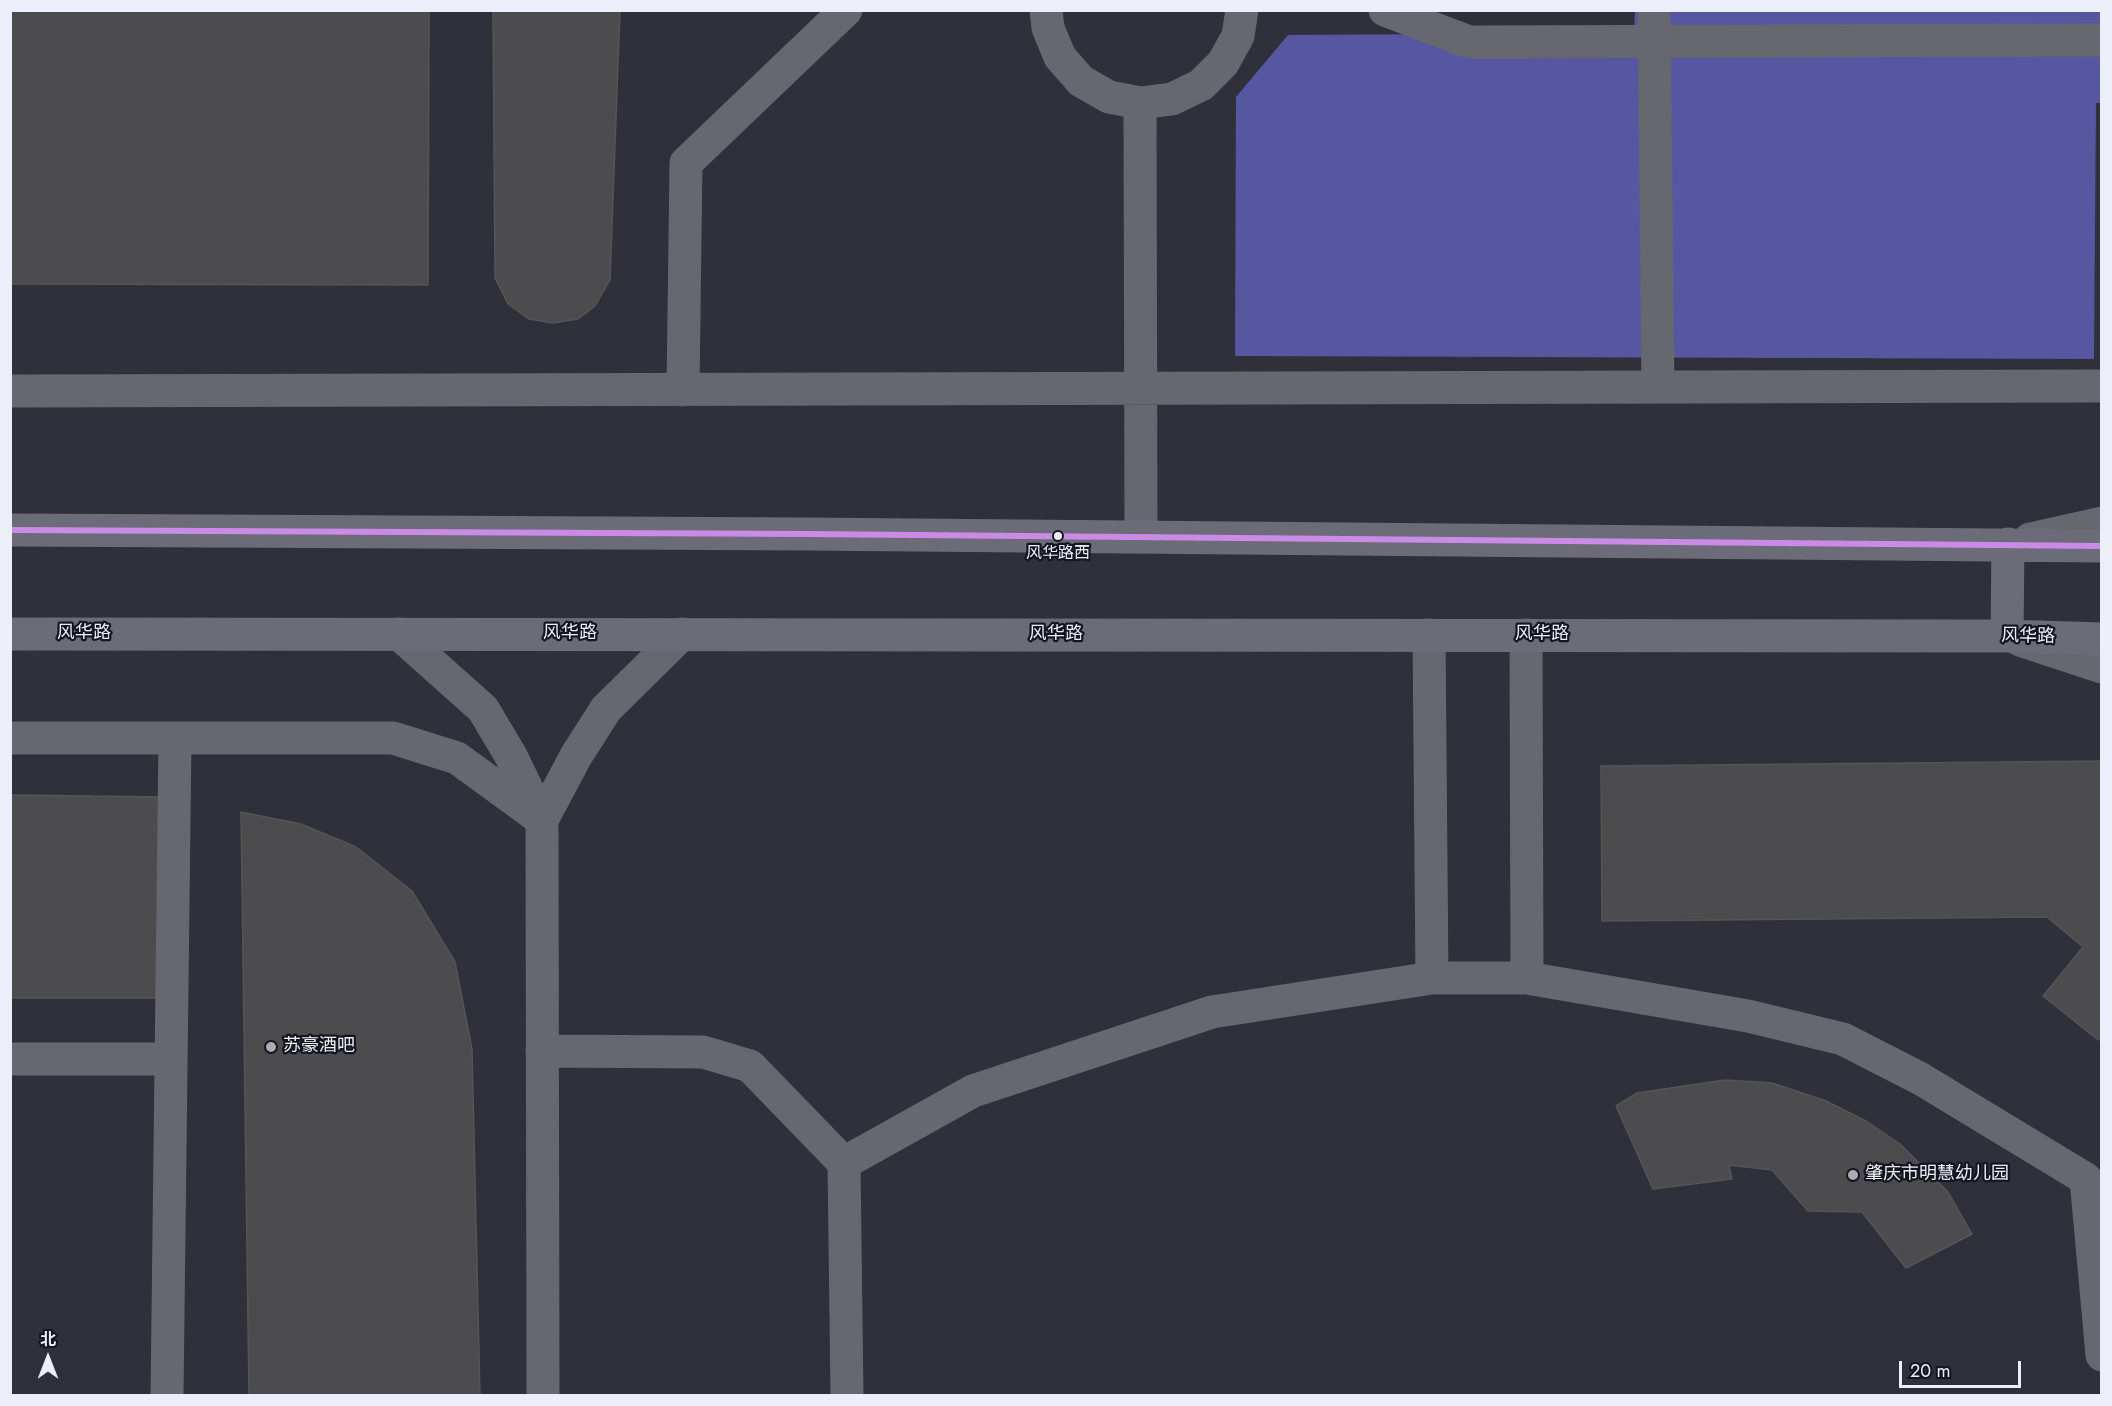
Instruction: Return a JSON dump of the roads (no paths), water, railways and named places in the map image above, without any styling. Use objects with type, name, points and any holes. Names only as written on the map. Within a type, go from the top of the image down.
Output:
[{"type":"main road","points":[[10,530],[2102,546]]},
{"type":"main road","points":[[2007,636],[2008,544]]},
{"type":"main road","name":"风华路","points":[[10,634],[2007,636],[2102,639]]},
{"type":"street","points":[[683,390],[686,163],[846,10]]},
{"type":"street","points":[[1046,10],[1048,28],[1060,57],[1081,81],[1109,97],[1140,103],[1172,99],[1200,85],[1223,63],[1238,36],[1242,10]]},
{"type":"street","points":[[1385,10],[1469,42],[1653,26],[2102,40]]},
{"type":"street","points":[[1653,26],[1658,387]]},
{"type":"street","points":[[1140,103],[1141,537]]},
{"type":"street","points":[[10,391],[2102,386]]},
{"type":"street","points":[[2008,544],[2102,523]]},
{"type":"street","points":[[399,634],[483,709],[511,756],[542,820],[543,1395]]},
{"type":"street","points":[[542,820],[576,756],[606,709],[682,634]]},
{"type":"street","points":[[1430,635],[1432,978]]},
{"type":"street","points":[[1526,635],[1527,978]]},
{"type":"street","points":[[2007,636],[2102,667]]},
{"type":"street","points":[[10,738],[393,738],[457,758],[542,820]]},
{"type":"street","points":[[167,1395],[175,738]]},
{"type":"street","points":[[844,1163],[973,1091],[1212,1012],[1432,978],[1527,978],[1748,1016],[1843,1039],[1921,1079],[2094,1179],[2102,1355]]},
{"type":"street","points":[[542,1051],[703,1052],[750,1066],[844,1163],[847,1395]]},
{"type":"street","points":[[10,1059],[171,1059]]},
{"type":"place","name":"风华路西","points":[[1058,536]]},
{"type":"place","name":"苏豪酒吧","points":[[271,1047]]},
{"type":"place","name":"肇庆市明慧幼儿园","points":[[1853,1175]]}]
